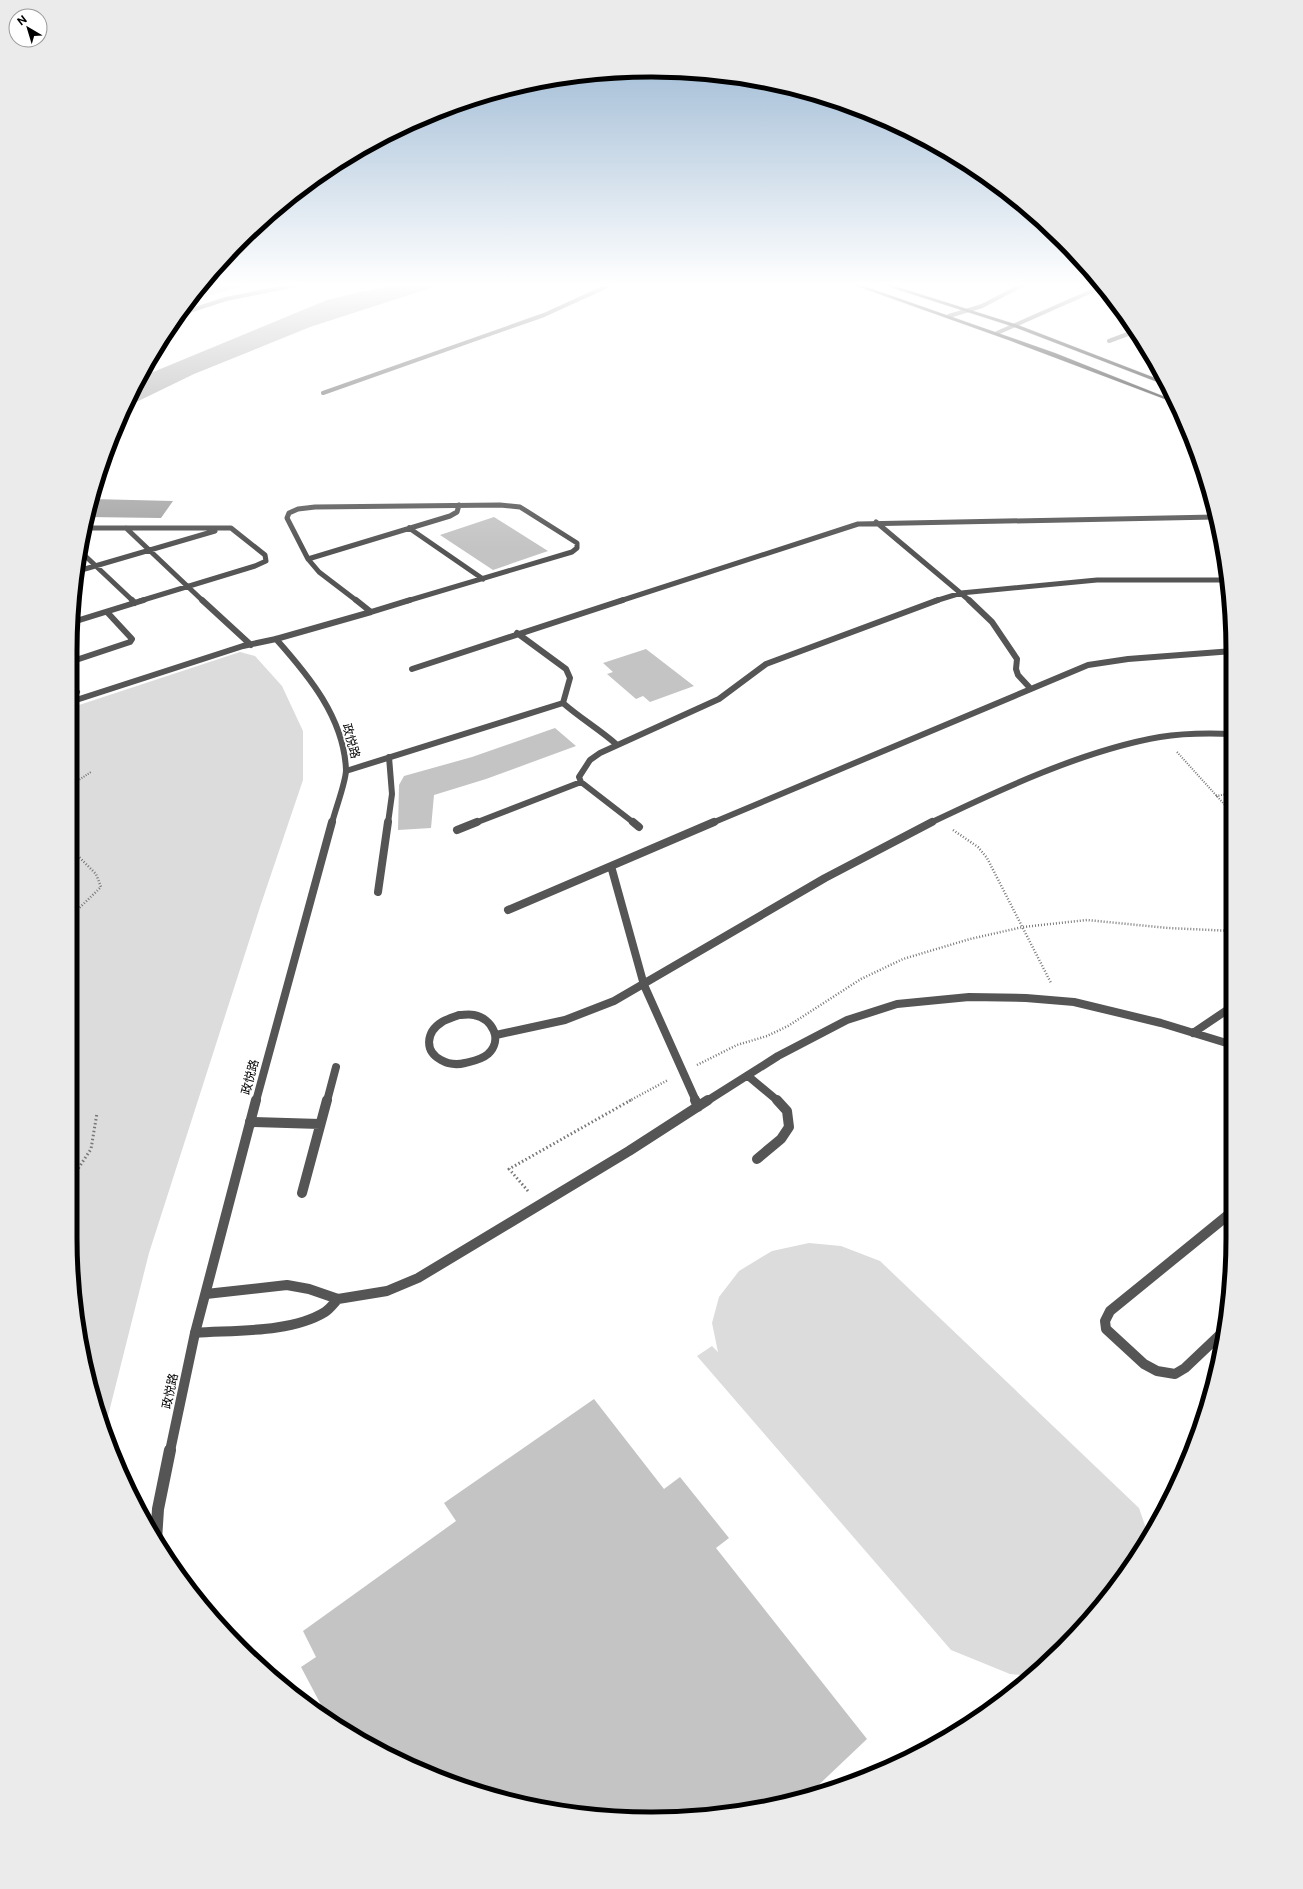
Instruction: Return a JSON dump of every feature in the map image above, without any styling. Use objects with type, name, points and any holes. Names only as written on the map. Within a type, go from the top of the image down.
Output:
[{"type":"main road","points":[[1099,371],[1168,400]]},
{"type":"main road","points":[[1132,371],[1159,381]]},
{"type":"street","points":[[323,393],[385,371]]},
{"type":"street","points":[[308,559],[450,516],[457,512],[459,505]]},
{"type":"street","points":[[77,700],[251,645],[371,612],[572,552],[577,548],[578,543],[520,507],[500,505],[459,505],[314,507],[289,512],[288,518],[308,559],[319,572],[371,612]]},
{"type":"street","points":[[412,669],[517,633],[850,526],[864,523],[1210,517]]},
{"type":"street","points":[[876,522],[961,593],[992,622],[1001,632],[1017,659],[1016,669],[1018,675],[1030,688]]},
{"type":"street","points":[[78,621],[188,588],[266,561],[265,555],[232,528],[91,528]]},
{"type":"street","points":[[126,528],[188,588],[251,645]]},
{"type":"street","points":[[83,570],[224,528]]},
{"type":"street","points":[[409,528],[483,579]]},
{"type":"street","points":[[85,556],[135,603]]},
{"type":"street","points":[[639,827],[581,782],[579,777],[590,760],[616,744],[720,699],[766,664],[961,593],[1097,580],[1221,580]]},
{"type":"street","points":[[77,660],[130,642],[132,639],[106,612]]},
{"type":"street","points":[[517,633],[566,669],[570,678],[563,703]]},
{"type":"street","name":"政悦路","points":[[157,1529],[158,1509],[195,1333],[250,1122],[346,771],[339,731],[320,693],[298,664],[276,639]]},
{"type":"street","points":[[508,910],[1030,688],[1088,665],[1101,662],[1226,652]]},
{"type":"street","points":[[563,703],[576,716],[605,734],[616,744]]},
{"type":"street","points":[[346,771],[563,703]]},
{"type":"street","points":[[496,1035],[529,1029],[575,1016],[607,1004],[644,985],[831,874],[991,794],[1127,743],[1162,735],[1207,732],[1226,733]]},
{"type":"street","points":[[378,892],[392,794],[390,757]]},
{"type":"street","points":[[457,830],[581,782]]},
{"type":"street","points":[[611,866],[644,985],[698,1107]]},
{"type":"street","points":[[206,1294],[288,1285],[309,1289],[338,1299],[386,1291],[418,1278],[629,1151],[778,1056],[848,1020],[897,1004],[969,997],[1061,1001],[1082,1004],[1226,1043]]},
{"type":"street","points":[[1193,1033],[1226,1011]]},
{"type":"street","points":[[459,1014],[474,1015],[488,1021],[493,1027],[496,1035],[495,1042],[491,1050],[481,1059],[467,1064],[448,1064],[434,1057],[429,1050],[428,1037],[436,1025],[447,1018],[459,1014]]},
{"type":"street","points":[[302,1193],[336,1068]]},
{"type":"street","points":[[748,1076],[775,1098],[787,1111],[789,1127],[781,1139],[757,1159]]},
{"type":"street","points":[[250,1122],[320,1124]]},
{"type":"street","points":[[1217,1338],[1185,1368],[1175,1374],[1157,1371],[1144,1364],[1106,1329],[1105,1321],[1110,1311],[1226,1217]]},
{"type":"street","points":[[195,1333],[288,1325],[301,1322],[325,1312],[338,1299]]},
{"type":"path","points":[[1162,735],[1226,807]]},
{"type":"path","points":[[77,781],[91,772]]},
{"type":"path","points":[[1216,796],[1226,794]]},
{"type":"path","points":[[938,820],[978,847],[987,858],[1061,1001]]},
{"type":"path","points":[[77,854],[96,874],[101,887],[77,910]]},
{"type":"path","points":[[77,1170],[91,1149],[97,1113]]},
{"type":"shaded area","points":[[155,371],[201,371],[133,404],[149,374]]},
{"type":"shaded area","points":[[98,499],[173,501],[161,518],[93,517]]},
{"type":"shaded area","points":[[240,652],[255,656],[282,686],[303,731],[303,780],[260,907],[149,1253],[107,1421],[88,1350],[78,1275],[77,706]]},
{"type":"shaded area","points":[[809,1243],[841,1246],[880,1261],[1139,1508],[1146,1529],[1129,1557],[1107,1587],[1058,1644],[1023,1675],[1010,1674],[951,1650],[697,1356],[712,1346],[718,1352],[712,1323],[719,1297],[739,1271],[772,1251]]},
{"type":"building","points":[[494,517],[548,551],[493,570],[440,535]]},
{"type":"building","points":[[646,649],[694,686],[650,702],[643,696],[636,699],[607,674],[613,672],[603,663]]},
{"type":"building","points":[[555,728],[576,746],[486,779],[434,795],[431,828],[398,830],[399,785],[404,776],[472,757]]},
{"type":"building","points":[[594,1399],[664,1489],[680,1477],[729,1538],[716,1548],[867,1739],[816,1788],[764,1801],[726,1807],[689,1811],[652,1812],[614,1811],[577,1807],[539,1801],[503,1792],[467,1782],[432,1768],[397,1753],[364,1735],[323,1708],[301,1667],[316,1657],[303,1631],[456,1521],[444,1503]]}]
